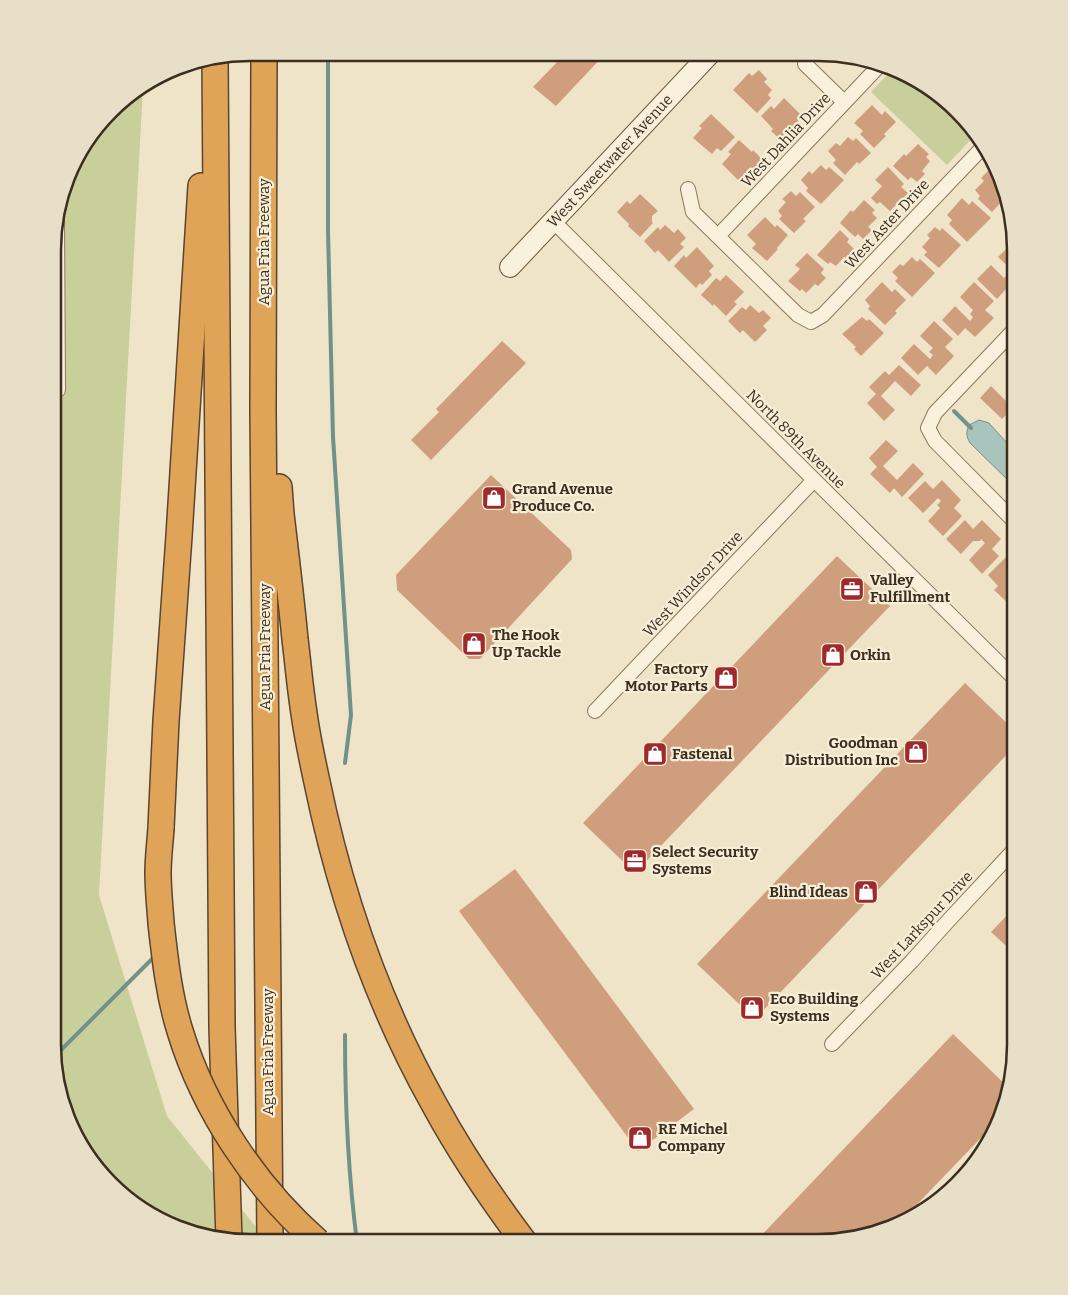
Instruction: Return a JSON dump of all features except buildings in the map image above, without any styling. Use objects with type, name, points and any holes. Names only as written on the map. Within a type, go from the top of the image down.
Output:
[{"type":"highway","name":"Agua Fria Freeway","points":[[264,61],[263,409],[270,1234]]},
{"type":"highway","points":[[215,65],[222,1017],[229,1232]]},
{"type":"highway","points":[[202,68],[202,173],[166,721],[158,875],[166,971],[180,1031],[206,1096],[244,1159],[285,1210],[310,1234]]},
{"type":"highway","points":[[263,409],[280,492],[305,721],[330,842],[345,893],[372,974],[390,1016],[434,1104],[462,1152],[518,1234]]},
{"type":"street","name":"West Sweetwater Avenue","points":[[510,267],[703,61]]},
{"type":"street","points":[[805,64],[844,102]]},
{"type":"street","name":"West Dahlia Drive","points":[[718,236],[875,70]]},
{"type":"street","name":"West Aster Drive","points":[[718,236],[798,315],[811,322],[823,315],[979,152]]},
{"type":"street","points":[[688,189],[693,212],[718,236]]},
{"type":"street","name":"North 89th Avenue","points":[[553,221],[1007,672]]},
{"type":"street","points":[[1007,338],[935,413],[928,428],[935,441],[1007,514]]},
{"type":"street","name":"West Windsor Drive","points":[[595,711],[814,480]]},
{"type":"street","name":"West Larkspur Drive","points":[[832,1044],[912,961],[1007,857]]},
{"type":"green space","points":[[887,75],[901,81],[933,100],[971,139],[947,165],[871,92]]},
{"type":"green space","points":[[143,95],[99,895],[167,1116],[262,1234],[226,1232],[190,1224],[167,1214],[135,1195],[108,1169],[93,1150],[71,1105],[63,1069],[61,1045],[61,250],[65,213],[71,190],[81,167],[100,135],[126,108]]},
{"type":"water","points":[[979,420],[989,423],[1007,443],[1007,479],[970,443],[967,436],[969,425]]},
{"type":"waterway","points":[[328,61],[328,231],[333,437],[351,715],[345,763]]},
{"type":"waterway","points":[[954,411],[971,428]]},
{"type":"waterway","points":[[61,1050],[155,956]]},
{"type":"waterway","points":[[345,1035],[348,1139],[356,1234]]},
{"type":"place","name":"Grand Avenue Produce Co.","points":[[494,498]]},
{"type":"place","name":"Valley Fulfillment","points":[[852,589]]},
{"type":"place","name":"The Hook Up Tackle","points":[[474,644]]},
{"type":"place","name":"Orkin","points":[[833,655]]},
{"type":"place","name":"Factory Motor Parts","points":[[726,678]]},
{"type":"place","name":"Goodman Distribution Inc","points":[[916,752]]},
{"type":"place","name":"Fastenal","points":[[655,754]]},
{"type":"place","name":"Select Security Systems","points":[[635,861]]},
{"type":"place","name":"Blind Ideas","points":[[866,892]]},
{"type":"place","name":"Eco Building Systems","points":[[752,1008]]},
{"type":"place","name":"RE Michel Company","points":[[640,1138]]}]
